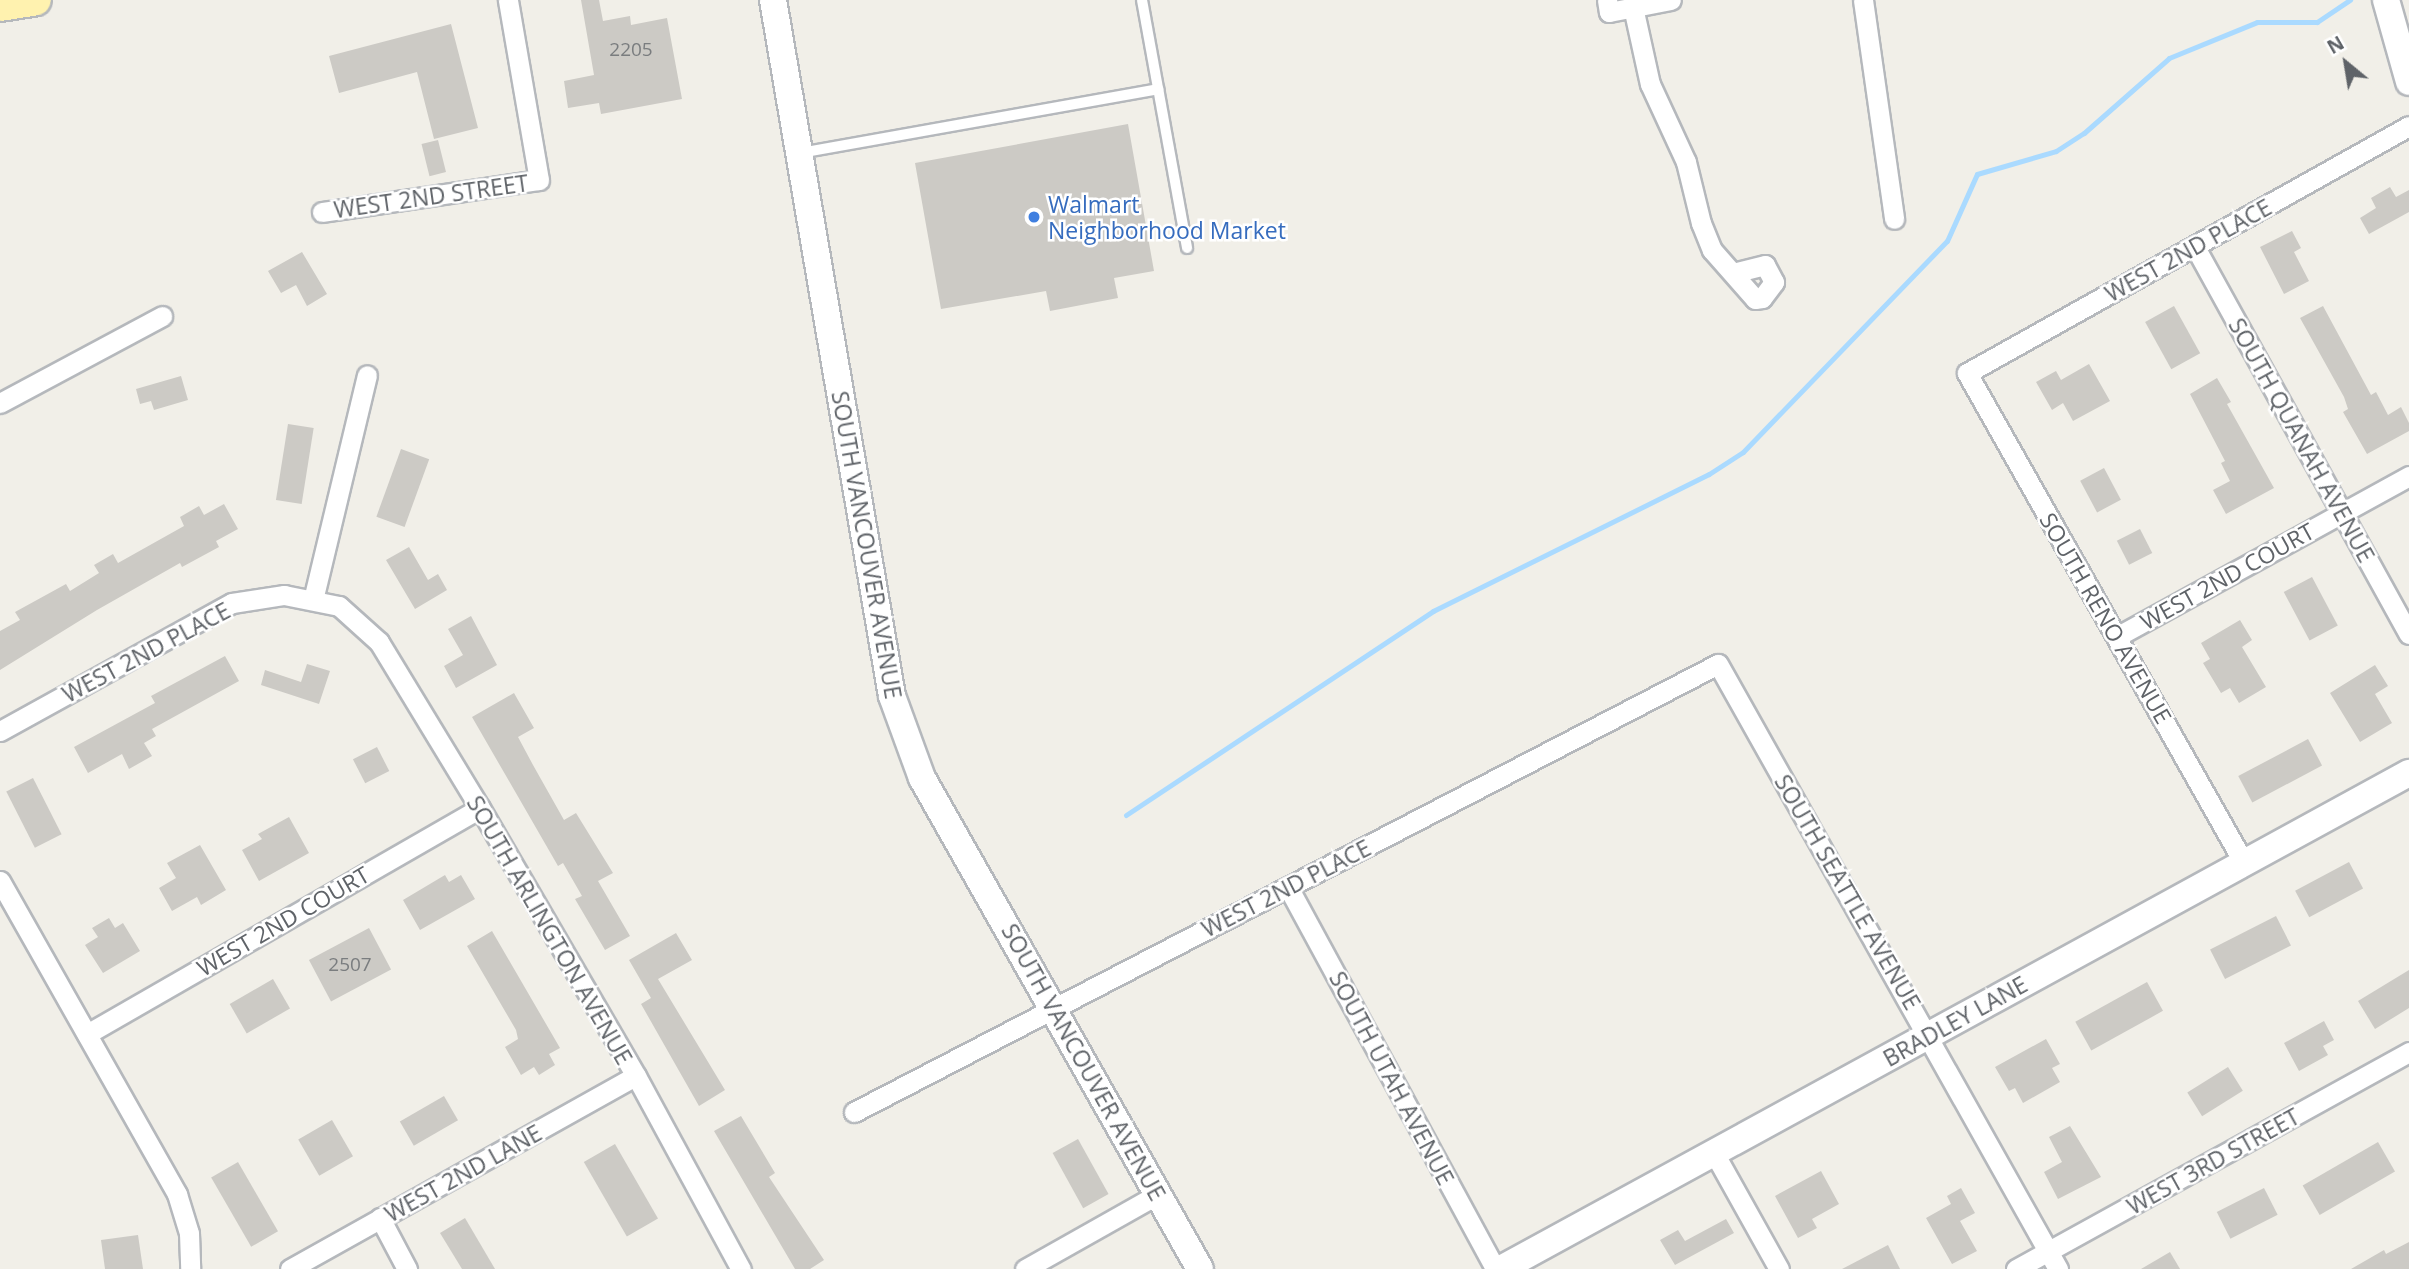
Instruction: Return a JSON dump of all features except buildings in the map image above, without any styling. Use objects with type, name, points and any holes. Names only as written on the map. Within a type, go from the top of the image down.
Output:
[{"type":"main road","points":[[0,6],[36,0]]},
{"type":"street","name":"WEST 2ND STREET","points":[[322,212],[540,180],[508,0]]},
{"type":"street","name":"SOUTH VANCOUVER AVENUE","points":[[772,0],[892,696],[922,778],[1055,1008],[1200,1269]]},
{"type":"street","points":[[1608,6],[1633,7],[1671,0]]},
{"type":"street","points":[[1863,0],[1894,219]]},
{"type":"street","points":[[2386,0],[2409,82]]},
{"type":"street","points":[[1633,7],[1650,84],[1686,162],[1701,223],[1712,250],[1733,273]]},
{"type":"street","name":"WEST 2ND PLACE","points":[[1967,373],[2409,126]]},
{"type":"street","name":"SOUTH QUANAH AVENUE","points":[[2195,247],[2409,634]]},
{"type":"street","points":[[0,403],[162,316]]},
{"type":"street","name":"SOUTH RENO AVENUE","points":[[1967,373],[2244,863]]},
{"type":"street","points":[[313,600],[367,375]]},
{"type":"street","name":"WEST 2ND COURT","points":[[2118,636],[2409,476]]},
{"type":"street","name":"WEST 2ND PLACE","points":[[0,731],[232,604],[284,594],[339,606]]},
{"type":"street","name":"SOUTH ARLINGTON AVENUE","points":[[339,606],[379,642],[480,808],[636,1076],[741,1269]]},
{"type":"street","name":"WEST 2ND PLACE","points":[[853,1112],[1718,664]]},
{"type":"street","name":"SOUTH SEATTLE AVENUE","points":[[1718,664],[2053,1260]]},
{"type":"street","name":"BRADLEY LANE","points":[[1501,1269],[2409,773]]},
{"type":"street","name":"WEST 2ND COURT","points":[[87,1034],[480,808]]},
{"type":"street","points":[[0,881],[177,1194],[188,1233],[190,1269]]},
{"type":"street","name":"SOUTH UTAH AVENUE","points":[[1288,887],[1495,1269]]},
{"type":"street","name":"WEST 3RD STREET","points":[[2016,1269],[2053,1260],[2409,1052]]},
{"type":"street","name":"WEST 2ND LANE","points":[[289,1269],[636,1076]]},
{"type":"street","points":[[1713,1151],[1779,1269]]},
{"type":"street","points":[[1025,1269],[1158,1194]]},
{"type":"street","points":[[380,1218],[407,1269]]},
{"type":"lane","points":[[1142,0],[1187,248]]},
{"type":"lane","points":[[798,153],[1158,89]]},
{"type":"waterway","points":[[1126,815],[1433,611],[1709,474],[1743,452],[1947,241],[1977,174],[2056,151],[2084,133],[2169,58],[2257,22],[2317,22],[2350,0]]},
{"type":"place","name":"Walmart Neighborhood Market","points":[[1034,217]]}]
